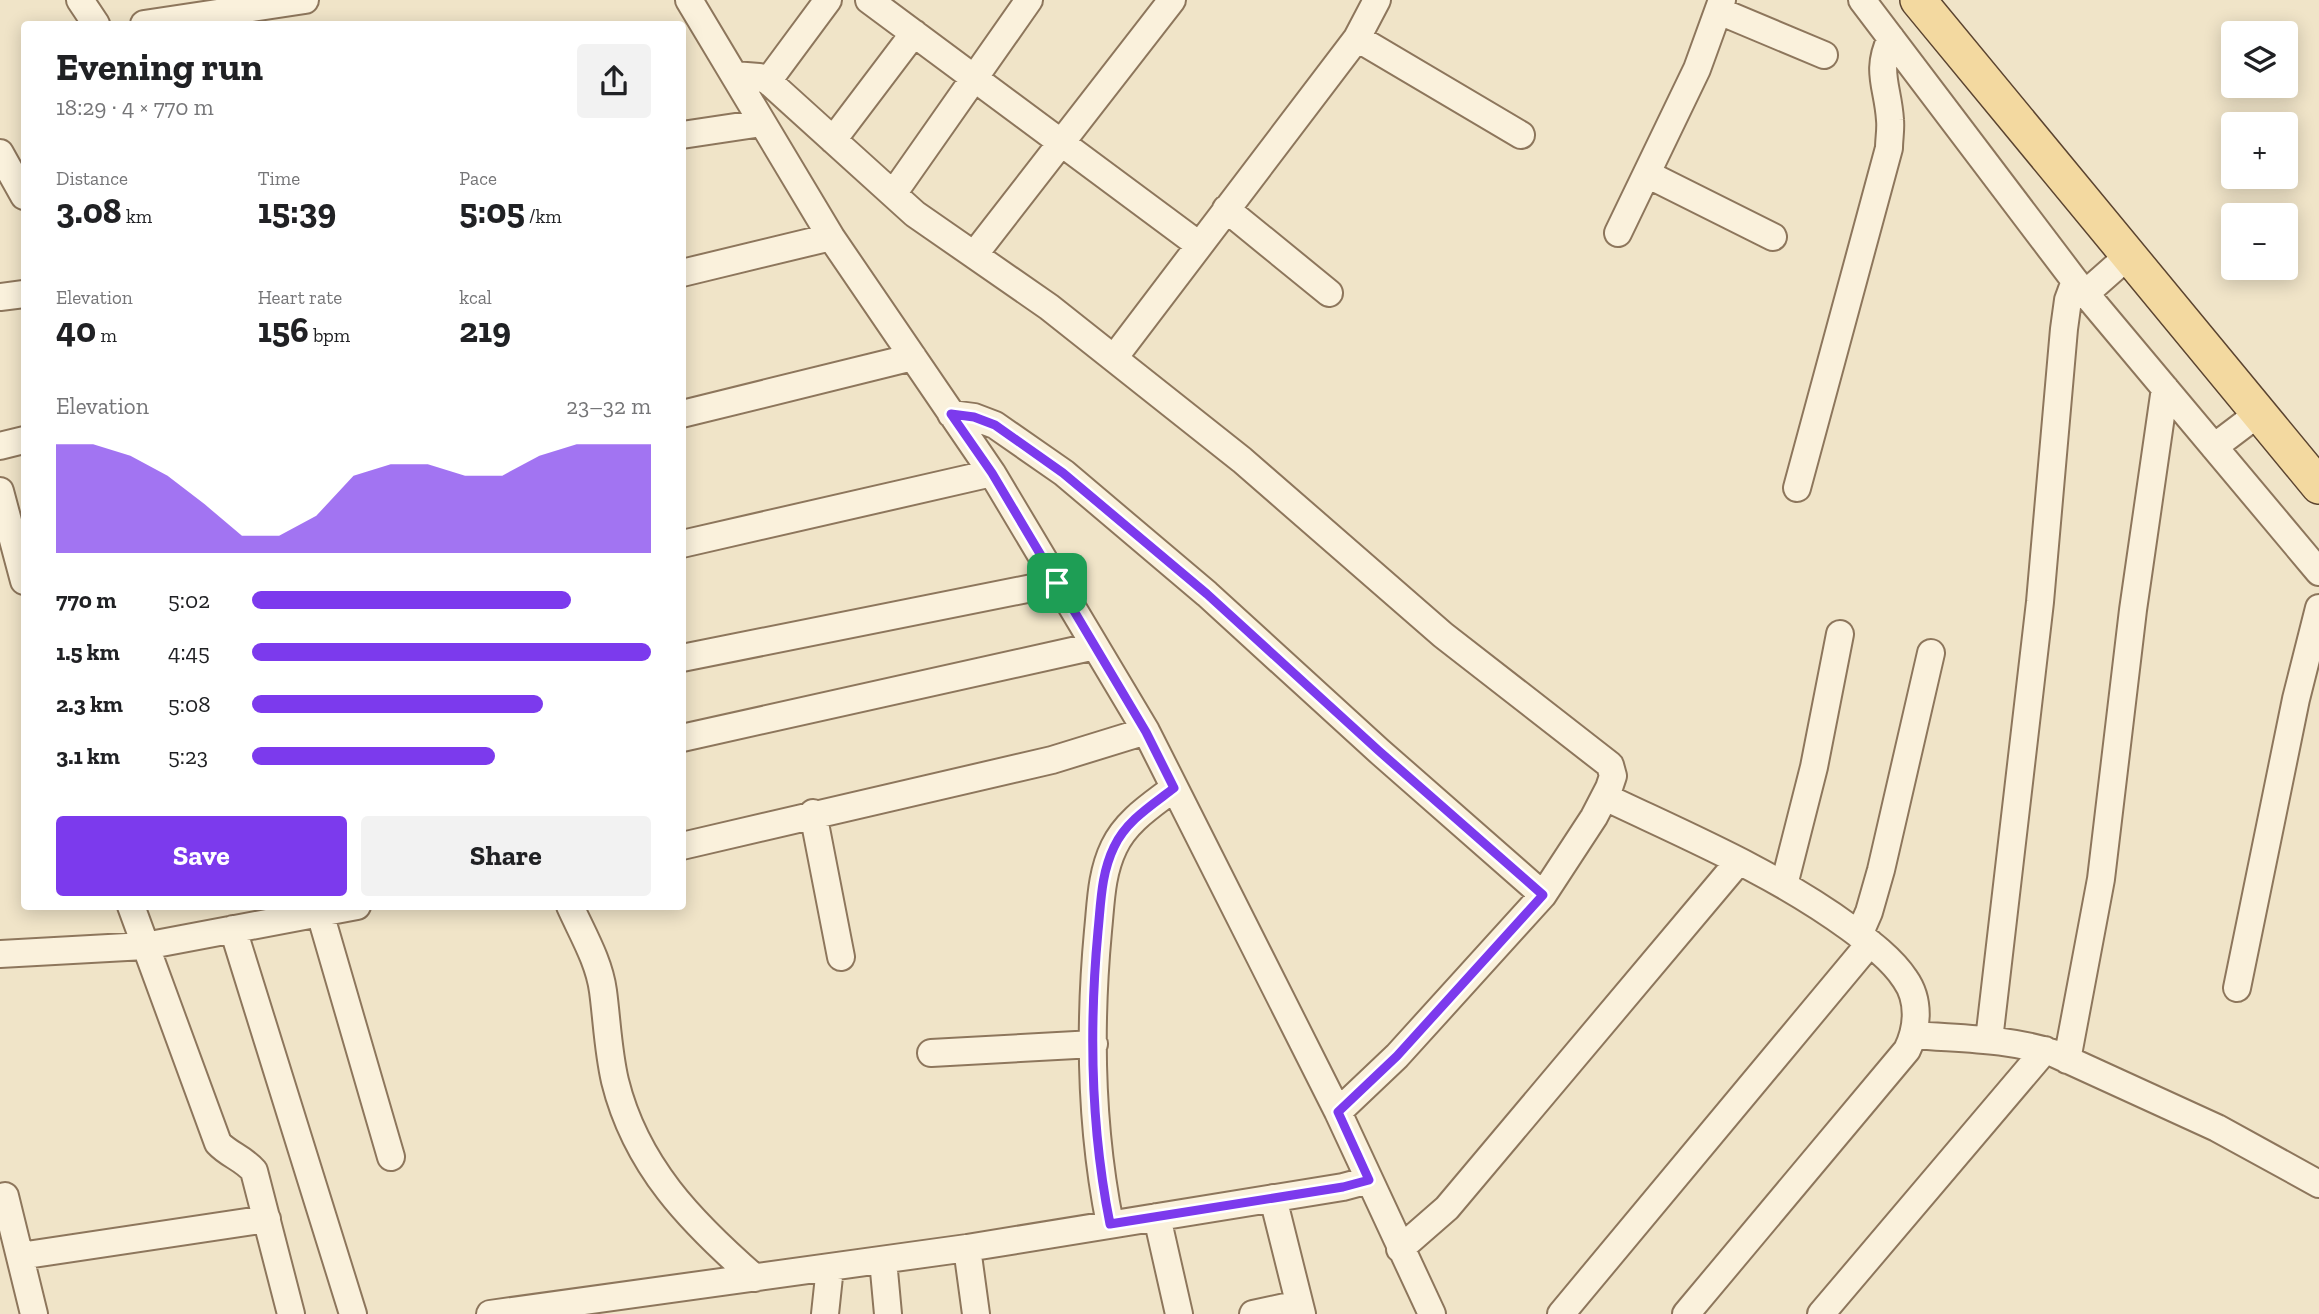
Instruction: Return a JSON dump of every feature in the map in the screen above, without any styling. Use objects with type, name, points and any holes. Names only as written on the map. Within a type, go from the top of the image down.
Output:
[{"type":"main road","points":[[1918,0],[2319,486]]},
{"type":"street","points":[[80,0],[94,21]]},
{"type":"street","points":[[150,21],[175,9],[304,0]]},
{"type":"street","points":[[768,81],[828,0]]},
{"type":"street","points":[[869,0],[1199,245]]},
{"type":"street","points":[[892,194],[1029,0]]},
{"type":"street","points":[[974,255],[1063,144],[1172,0]]},
{"type":"street","points":[[1114,358],[1357,38],[1377,0]]},
{"type":"street","points":[[1862,0],[2080,287],[2319,572]]},
{"type":"street","points":[[691,1],[695,31],[734,75],[831,237],[992,473],[1146,732],[1338,1112],[1432,1314]]},
{"type":"street","points":[[1619,233],[1697,69],[1720,6],[1824,55]]},
{"type":"street","points":[[833,140],[914,33]]},
{"type":"street","points":[[1357,38],[1521,135]]},
{"type":"street","points":[[1797,488],[1889,148],[1890,120],[1881,72],[1884,53],[1891,38]]},
{"type":"street","points":[[734,75],[768,81],[892,194],[937,230],[1049,307],[1114,358],[1242,460],[1443,635],[1609,765],[1613,776],[1605,797],[1543,895],[1397,1056],[1338,1112]]},
{"type":"street","points":[[686,134],[762,124]]},
{"type":"street","points":[[0,153],[21,191]]},
{"type":"street","points":[[1647,174],[1773,237]]},
{"type":"street","points":[[1226,209],[1329,293]]},
{"type":"street","points":[[686,272],[831,237]]},
{"type":"street","points":[[1989,1040],[2040,602],[2068,300],[2080,287],[2129,255]]},
{"type":"street","points":[[0,297],[21,294]]},
{"type":"street","points":[[686,413],[912,357]]},
{"type":"street","points":[[1821,1314],[2056,1055],[2101,880],[2133,610],[2165,388]]},
{"type":"street","points":[[2214,447],[2259,413]]},
{"type":"street","points":[[951,414],[974,417],[995,425],[1063,473],[1207,594],[1379,751],[1543,895]]},
{"type":"street","points":[[0,446],[21,441]]},
{"type":"street","points":[[686,543],[992,473]]},
{"type":"street","points":[[0,491],[21,570]]},
{"type":"street","points":[[686,657],[1057,583]]},
{"type":"street","points":[[2237,988],[2296,699],[2319,608]]},
{"type":"street","points":[[1784,884],[1814,767],[1840,634]]},
{"type":"street","points":[[686,736],[1095,646]]},
{"type":"street","points":[[1561,1314],[1864,939],[1931,653]]},
{"type":"street","points":[[686,845],[813,813],[1052,760],[1146,732]]},
{"type":"street","points":[[1110,1224],[1096,1137],[1094,1044],[1093,977],[1103,876],[1114,845],[1135,818],[1174,788]]},
{"type":"street","points":[[1605,797],[1810,898],[1864,939],[1906,979],[1916,1013],[1914,1035],[1907,1050],[1686,1314]]},
{"type":"street","points":[[813,813],[841,957]]},
{"type":"street","points":[[1400,1249],[1447,1208],[1739,861]]},
{"type":"street","points":[[132,910],[218,1143],[225,1151],[246,1161],[254,1171],[291,1314]]},
{"type":"street","points":[[0,954],[145,946],[336,910]]},
{"type":"street","points":[[572,910],[595,962],[603,989],[606,1041],[615,1084],[631,1132],[649,1166],[702,1232],[755,1278]]},
{"type":"street","points":[[320,913],[391,1157]]},
{"type":"street","points":[[233,929],[353,1314]]},
{"type":"street","points":[[1914,1035],[2024,1044],[2056,1055],[2217,1128],[2319,1184]]},
{"type":"street","points":[[931,1053],[1094,1044]]},
{"type":"street","points":[[490,1314],[967,1248],[1369,1180]]},
{"type":"street","points":[[5,1196],[34,1314]]},
{"type":"street","points":[[1253,1314],[1300,1309],[1273,1198]]},
{"type":"street","points":[[1157,1217],[1179,1314]]},
{"type":"street","points":[[20,1256],[267,1219]]},
{"type":"street","points":[[967,1248],[976,1314]]},
{"type":"street","points":[[883,1260],[888,1314]]},
{"type":"street","points":[[825,1314],[830,1267]]},
{"type":"route","points":[[951,414],[974,417],[995,425],[1063,473],[1207,594],[1379,751],[1543,895],[1397,1056],[1338,1112],[1369,1180],[1343,1187],[1110,1224],[1099,1170],[1096,1137],[1093,977],[1103,876],[1114,845],[1135,818],[1174,788],[1146,732],[1057,583],[992,473],[951,414]]}]
